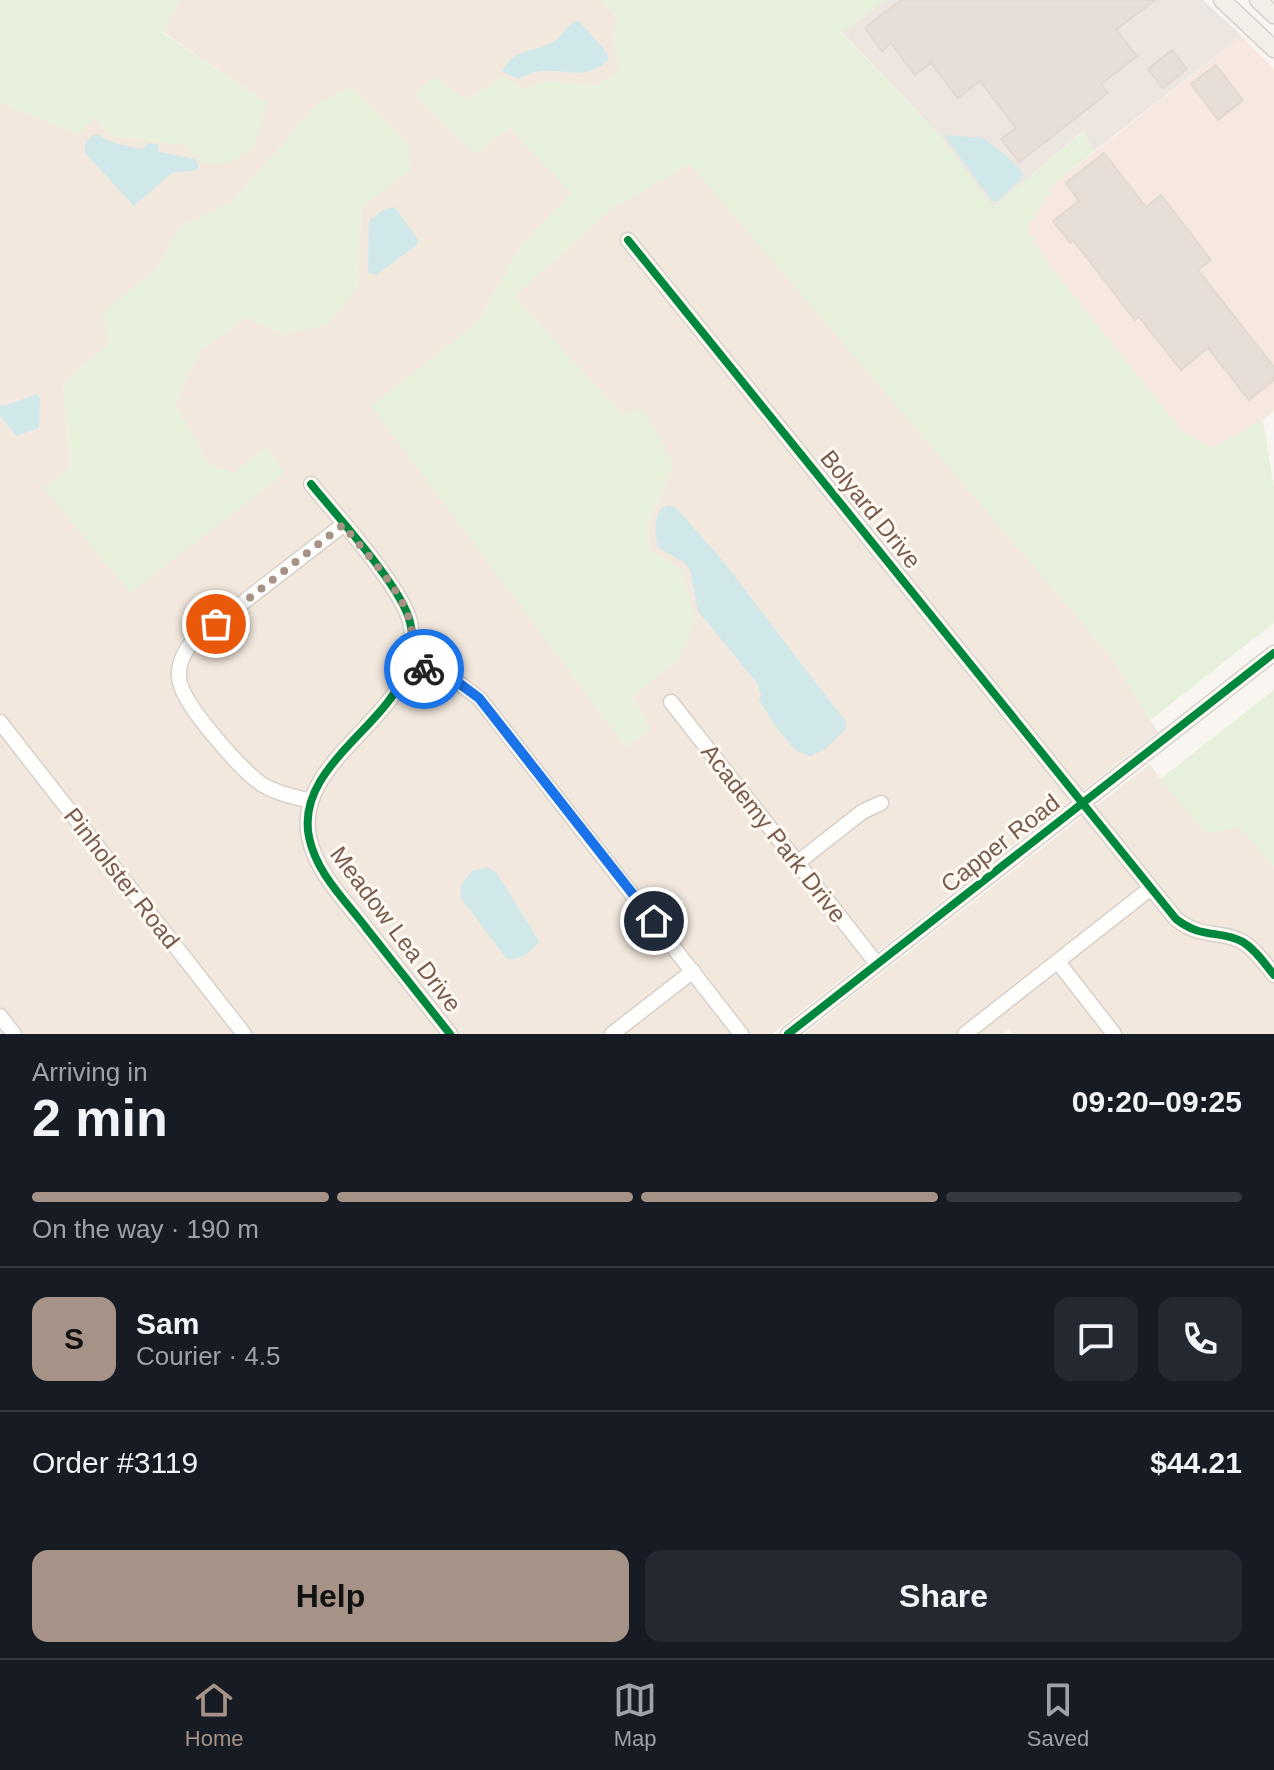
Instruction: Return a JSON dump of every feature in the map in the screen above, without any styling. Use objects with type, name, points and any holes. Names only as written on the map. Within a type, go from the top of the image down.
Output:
[{"type":"main road","points":[[1222,0],[1274,49]]},
{"type":"main road","points":[[1258,0],[1274,15]]},
{"type":"street","name":"Bolyard Drive","points":[[628,240],[1176,919],[1200,934],[1226,936],[1243,942],[1274,975]]},
{"type":"street","points":[[311,484],[343,525],[404,605],[412,642],[409,665],[393,695],[327,772],[311,801],[267,787],[241,768],[186,697],[180,683],[179,669],[183,654],[192,642],[343,525]]},
{"type":"street","name":"Capper Road","points":[[788,1034],[1274,653]]},
{"type":"street","points":[[409,665],[452,678],[479,698],[741,1034]]},
{"type":"street","name":"Academy Park Drive","points":[[671,702],[877,964]]},
{"type":"street","name":"Pinholster Road","points":[[0,722],[244,1034]]},
{"type":"street","name":"Meadow Lea Drive","points":[[311,801],[308,835],[322,871],[450,1034]]},
{"type":"street","points":[[797,863],[862,812],[881,803]]},
{"type":"street","points":[[965,1034],[1151,888]]},
{"type":"street","points":[[1058,962],[1114,1034]]},
{"type":"street","points":[[612,1034],[693,971]]},
{"type":"street","points":[[0,1016],[14,1034]]},
{"type":"shaded area","points":[[180,0],[596,0],[602,1],[618,19],[612,35],[621,70],[596,86],[547,81],[524,89],[503,77],[466,100],[415,95],[476,154],[509,128],[572,193],[519,248],[478,322],[372,406],[626,747],[650,729],[633,696],[681,657],[682,570],[649,550],[648,524],[674,464],[621,413],[514,297],[611,209],[691,163],[1112,658],[1158,732],[772,1034],[0,1034],[0,102],[79,135],[95,117],[112,136],[185,145],[203,163],[267,103],[163,32]],"holes":[[[317,104],[362,207],[356,289],[283,334],[246,318],[199,351],[175,403],[208,464],[233,473],[266,448],[285,473],[45,488],[70,469],[63,385],[110,341],[104,312],[157,269],[180,227],[233,201]]]},
{"type":"shaded area","points":[[885,0],[1203,0],[1242,36],[1094,151],[1083,131],[993,208],[939,134],[842,32]]},
{"type":"shaded area","points":[[1242,36],[1274,69],[1274,411],[1211,448],[1183,432],[1044,258],[1026,228],[1055,183]]},
{"type":"shaded area","points":[[1150,764],[1160,779],[1240,826],[1274,867],[1274,1034],[1013,1034],[1009,1029],[1003,1034],[804,1034]]},
{"type":"green space","points":[[0,0],[180,0],[163,33],[267,103],[253,150],[228,163],[203,163],[185,145],[112,136],[95,117],[79,135],[0,102]]},
{"type":"green space","points":[[596,0],[885,0],[842,33],[939,134],[993,207],[1084,131],[1094,151],[1055,183],[1027,229],[1044,258],[1183,432],[1211,448],[1263,420],[1274,489],[1274,623],[1150,720],[1112,658],[690,164],[611,209],[514,297],[621,413],[644,410],[674,464],[648,524],[649,550],[682,570],[695,620],[681,657],[633,696],[650,729],[626,747],[371,406],[478,322],[519,248],[571,193],[509,128],[476,154],[415,95],[434,76],[466,100],[503,77],[524,89],[547,81],[596,86],[620,70],[612,35],[618,18],[602,1]]},
{"type":"green space","points":[[350,86],[410,146],[411,170],[362,207],[356,289],[328,325],[283,334],[246,318],[199,351],[175,403],[208,464],[233,473],[266,448],[285,473],[130,593],[44,488],[70,468],[63,385],[110,341],[103,312],[157,269],[180,227],[233,201],[317,104]]},
{"type":"green space","points":[[1274,690],[1274,867],[1240,827],[1207,834],[1160,779]]},
{"type":"water","points":[[579,21],[607,53],[608,60],[599,67],[581,73],[536,72],[518,79],[502,71],[519,54],[549,44]]},
{"type":"water","points":[[97,134],[119,144],[143,149],[148,143],[158,144],[159,152],[195,159],[198,170],[172,173],[134,206],[85,153],[88,141]]},
{"type":"water","points":[[944,135],[983,138],[1009,158],[1023,174],[1020,180],[998,201],[992,201]]},
{"type":"water","points":[[395,207],[418,240],[417,245],[376,275],[368,272],[369,221],[383,210]]},
{"type":"water","points":[[37,394],[40,398],[39,428],[16,436],[0,416],[0,405]]},
{"type":"water","points":[[670,505],[722,560],[846,722],[846,729],[825,749],[811,756],[796,751],[759,700],[761,694],[757,683],[698,611],[690,570],[685,563],[659,548],[657,516]]},
{"type":"water","points":[[487,867],[496,872],[539,941],[521,957],[507,959],[461,898],[461,886],[471,871]]},
{"type":"building","points":[[901,0],[1155,0],[1116,30],[1137,56],[1101,84],[1108,93],[1019,162],[1001,139],[1016,128],[980,81],[958,98],[931,63],[915,75],[891,43],[882,51],[865,28]]},
{"type":"building","points":[[1172,50],[1187,69],[1163,88],[1148,69]]},
{"type":"building","points":[[1216,65],[1243,100],[1218,120],[1191,84]]},
{"type":"building","points":[[1104,153],[1146,207],[1161,195],[1211,260],[1198,270],[1274,367],[1274,380],[1249,400],[1208,348],[1181,370],[1139,317],[1135,320],[1073,240],[1070,243],[1053,221],[1079,201],[1066,183]]},
{"type":"cycle path","points":[[628,240],[1176,919],[1194,930],[1243,942],[1274,975]]},
{"type":"cycle path","points":[[311,484],[395,590],[410,622],[412,654],[402,682],[384,707],[321,780],[309,807],[309,837],[318,863],[333,886],[450,1034]]},
{"type":"cycle path","points":[[788,1034],[1274,653]]},
{"type":"way so far","points":[[216,624],[343,525],[404,605],[412,642],[409,665],[424,669]]},
{"type":"route","points":[[424,669],[452,678],[479,698],[654,921]]}]
